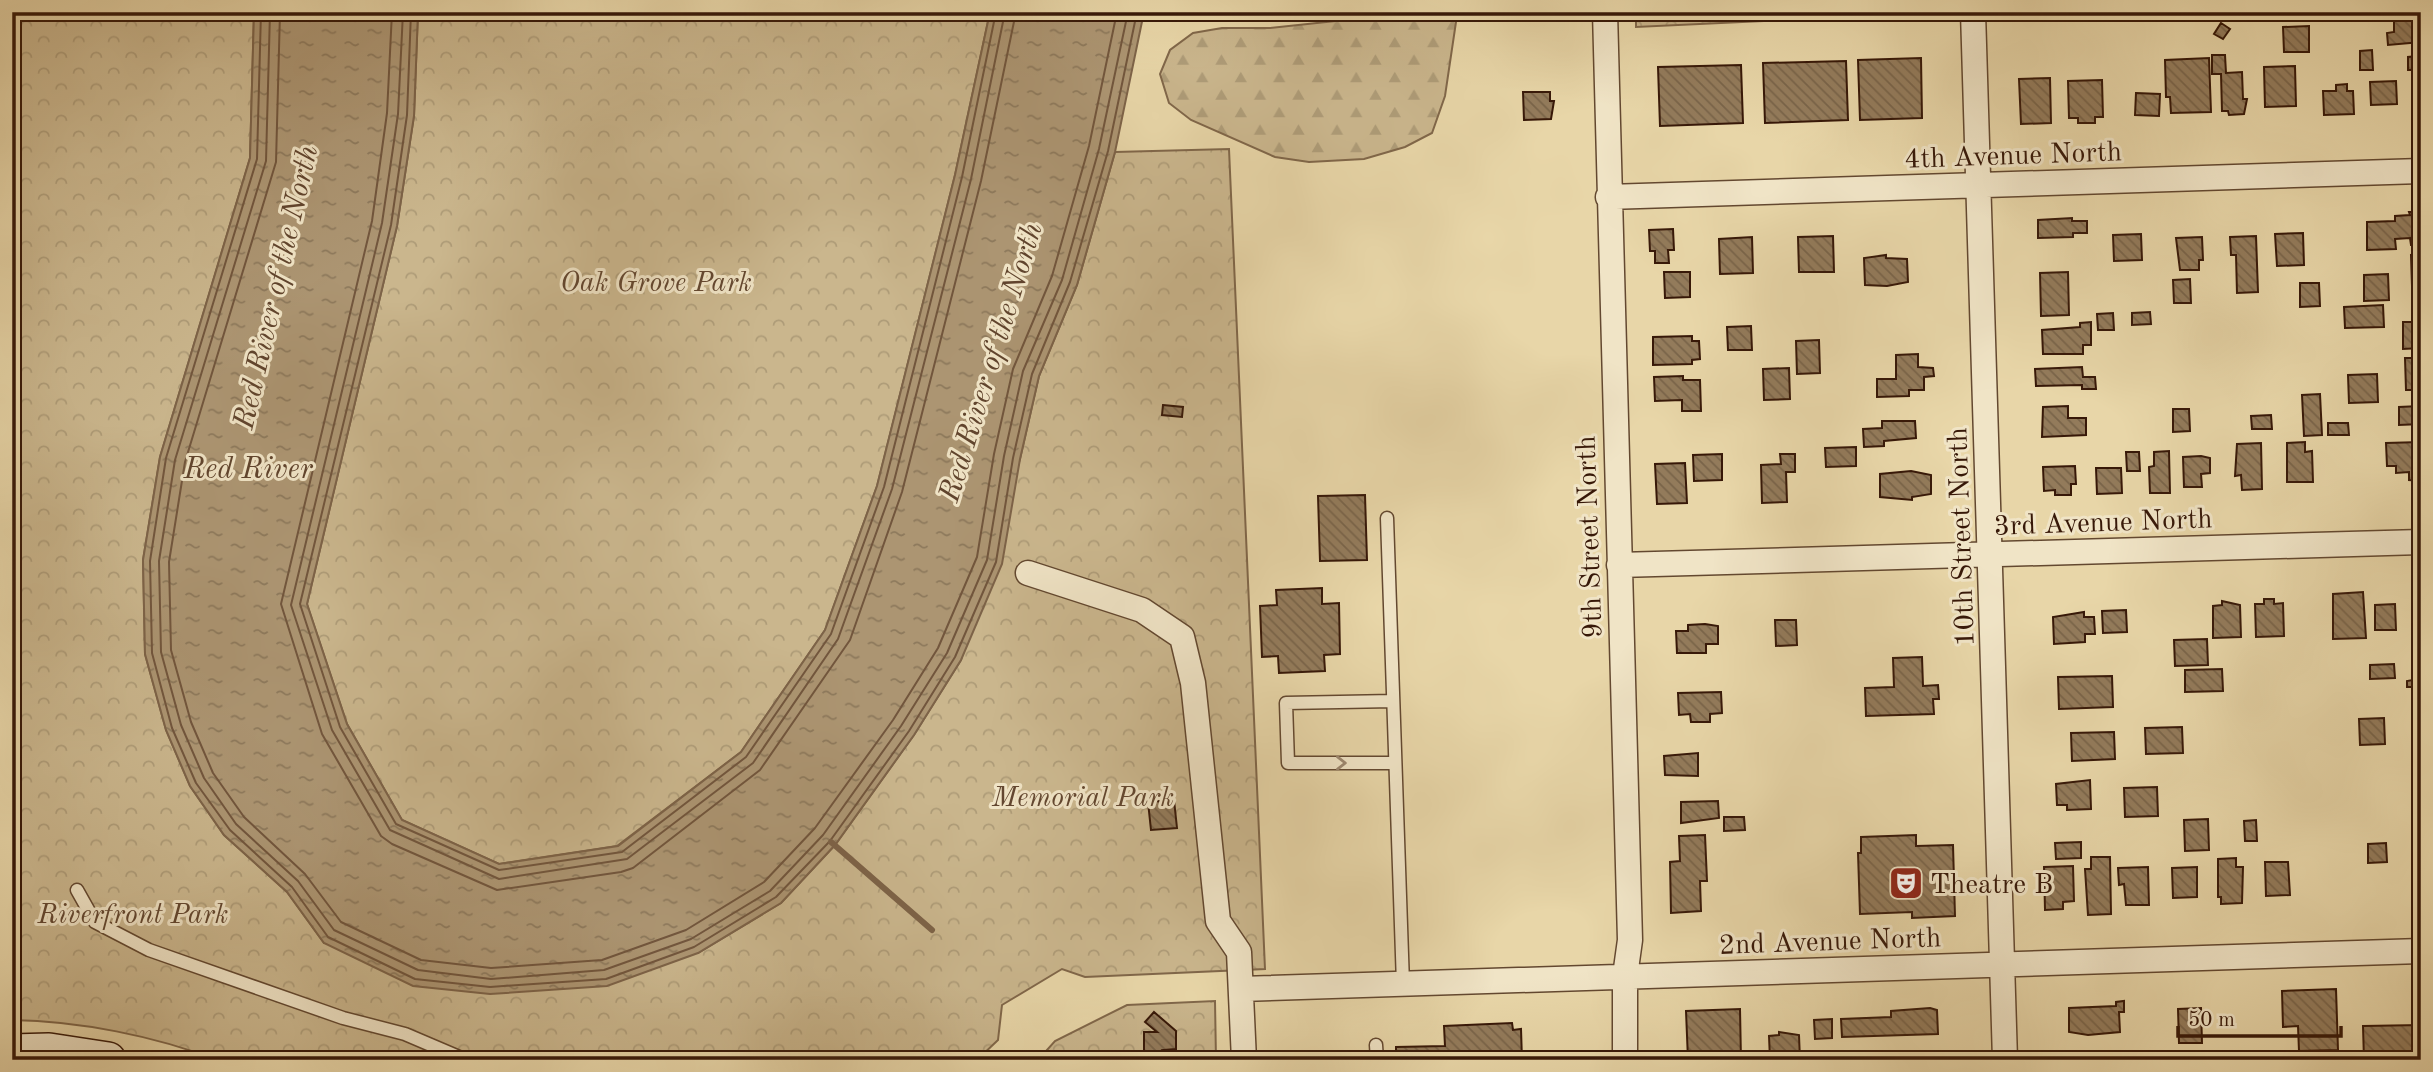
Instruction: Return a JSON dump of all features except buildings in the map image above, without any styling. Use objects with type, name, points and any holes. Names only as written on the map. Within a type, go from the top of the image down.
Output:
[{"type":"main road","points":[[12,1052],[49,1051],[108,1060]]},
{"type":"street","name":"9th Street North","points":[[1605,12],[1630,940],[1625,976],[1625,1060]]},
{"type":"street","name":"10th Street North","points":[[1973,12],[2005,1060]]},
{"type":"street","name":"4th Avenue North","points":[[1608,197],[2421,171]]},
{"type":"street","name":"3rd Avenue North","points":[[1619,565],[2421,542]]},
{"type":"street","points":[[1028,573],[1142,610],[1182,637],[1193,683],[1218,921],[1239,952],[1244,1060]]},
{"type":"street","name":"2nd Avenue North","points":[[1241,989],[2421,951]]},
{"type":"lane","points":[[1387,518],[1403,984]]},
{"type":"lane","points":[[1392,701],[1286,703],[1287,763],[1395,763]]},
{"type":"lane","points":[[77,890],[95,922],[149,950],[344,1018],[405,1034],[466,1060]]},
{"type":"lane","points":[[1376,1045],[1377,1060]]},
{"type":"green space","points":[[12,12],[254,12],[250,158],[160,457],[143,560],[145,654],[166,730],[190,786],[224,835],[287,892],[324,943],[698,953],[781,903],[835,845],[914,735],[961,660],[1020,459],[1039,376],[1077,285],[1115,152],[1229,149],[1265,969],[1085,977],[1062,969],[1002,1005],[998,1040],[977,1060],[217,1060],[116,1031],[64,1023],[12,1020]]},
{"type":"green space","name":"Oak Grove Park","points":[[418,12],[990,12],[955,175],[877,486],[825,630],[741,752],[617,846],[499,864],[402,820],[347,724],[307,604],[397,226],[414,116]]},
{"type":"green space","points":[[1420,12],[1447,12],[1456,22],[1445,96],[1432,133],[1405,147],[1364,159],[1309,162],[1275,157],[1191,120],[1169,103],[1160,74],[1170,50],[1193,33],[1222,28],[1270,28]]},
{"type":"green space","points":[[1636,12],[1783,12],[1783,20],[1636,27]]},
{"type":"green space","points":[[1215,1001],[1216,1060],[1038,1060],[1055,1041],[1127,1005]]},
{"type":"water","name":"Red River","points":[[254,12],[418,12],[414,116],[397,226],[307,604],[347,724],[402,820],[499,864],[618,846],[741,752],[825,630],[877,486],[955,175],[990,12],[1144,12],[1115,152],[1077,285],[1039,376],[1020,459],[1002,564],[961,660],[914,735],[835,845],[781,903],[698,953],[607,986],[490,994],[413,986],[324,943],[287,892],[224,835],[190,786],[166,730],[145,654],[143,560],[160,457],[250,158]]},
{"type":"waterway","points":[[831,842],[932,930]]},
{"type":"place","name":"Theatre B","points":[[1906,883]]},
{"type":"water label","name":"Red River of the North","points":[[275,287]]},
{"type":"water label","name":"Red River of the North","points":[[990,362]]},
{"type":"park label","name":"Memorial Park","points":[[1083,796]]},
{"type":"park label","name":"Riverfront Park","points":[[133,913]]}]
